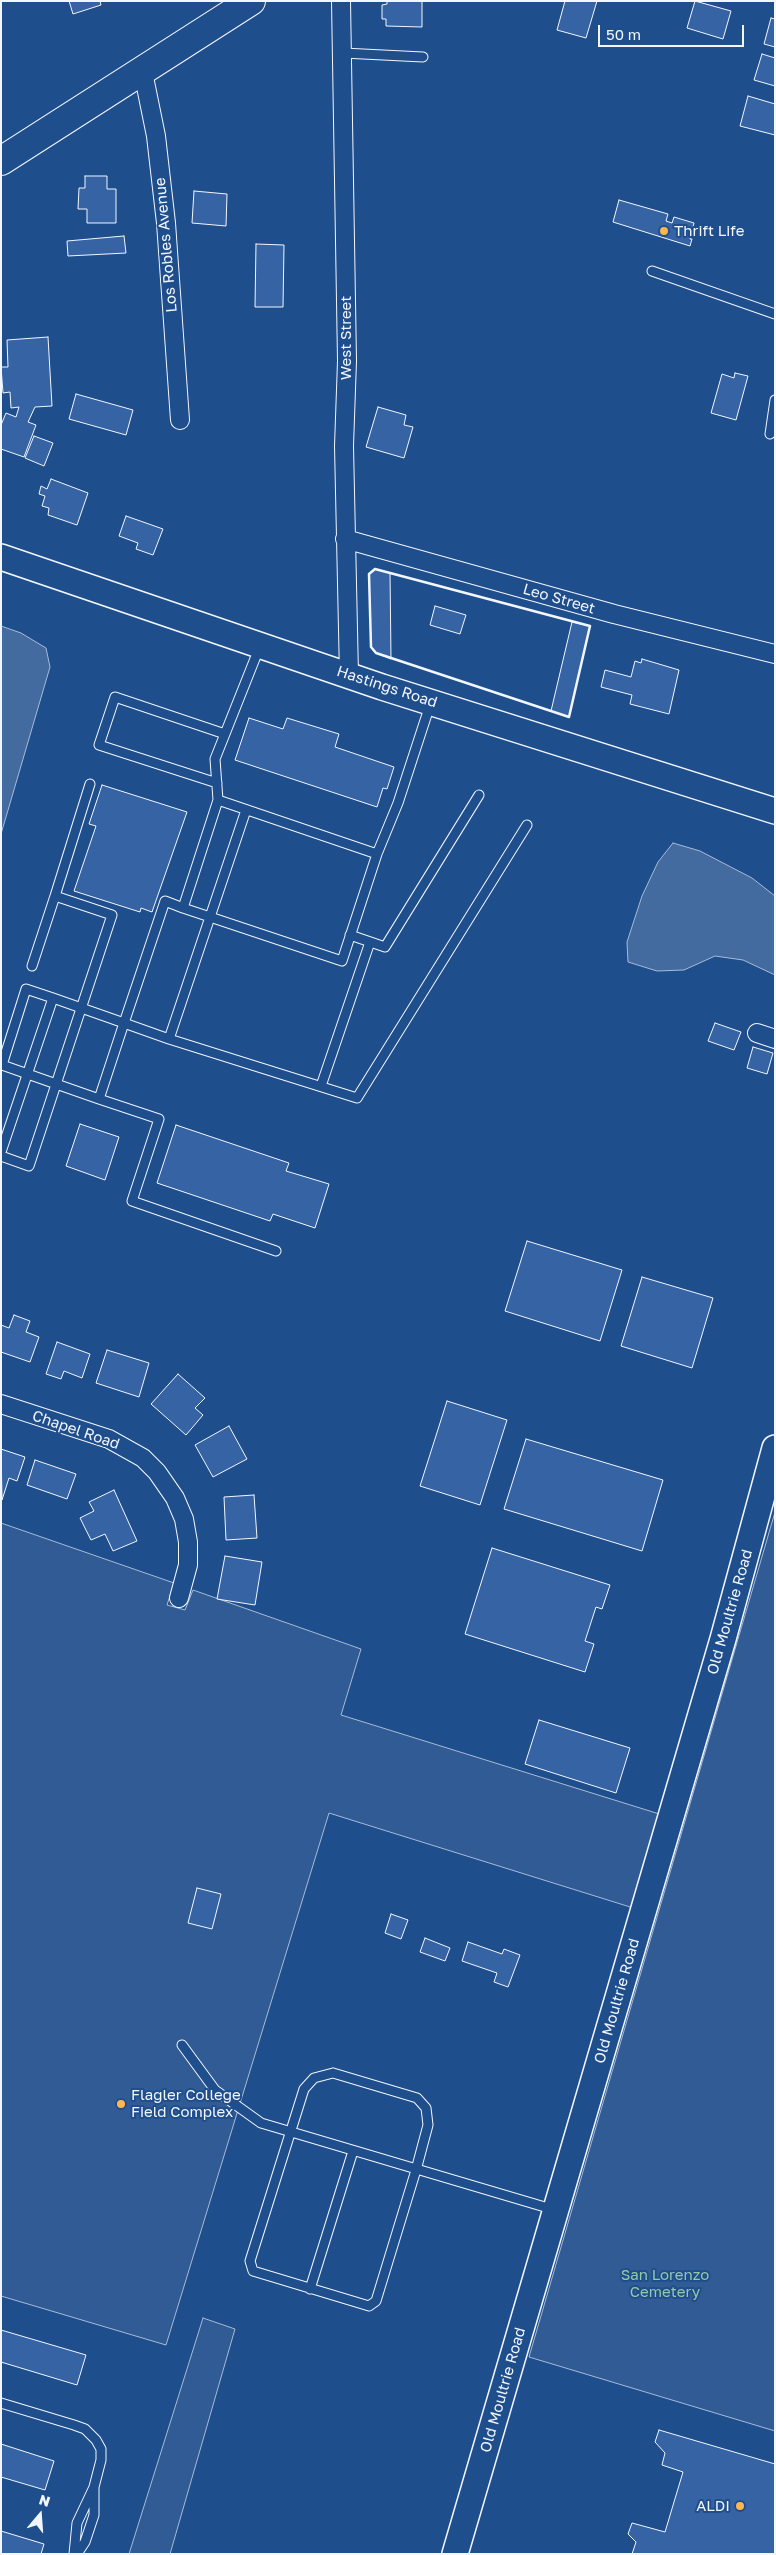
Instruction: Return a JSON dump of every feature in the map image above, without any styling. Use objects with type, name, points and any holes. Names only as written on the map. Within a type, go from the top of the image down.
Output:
[{"type":"highway","points":[[1,161],[143,72],[251,1]]},
{"type":"main road","name":"Hastings Road","points":[[1,557],[431,702],[775,811]]},
{"type":"main road","name":"Old Moultrie Road","points":[[455,2554],[723,1639],[775,1448]]},
{"type":"street","name":"West Street","points":[[341,1],[347,361],[344,446],[345,539],[349,675]]},
{"type":"street","name":"Los Robles Avenue","points":[[143,72],[156,136],[180,420]]},
{"type":"street","name":"Leo Street","points":[[345,539],[614,614],[775,654]]},
{"type":"street","points":[[757,1034],[775,1039]]},
{"type":"street","name":"Chapel Road","points":[[1,1404],[109,1439],[127,1447],[158,1472],[175,1498],[184,1519],[188,1542],[188,1565],[179,1598]]},
{"type":"lane","points":[[343,53],[423,57]]},
{"type":"lane","points":[[652,271],[775,314]]},
{"type":"lane","points":[[770,434],[775,400]]},
{"type":"lane","points":[[183,908],[218,800],[215,759],[260,645]]},
{"type":"lane","points":[[217,783],[99,745],[115,697],[225,734]]},
{"type":"lane","points":[[99,1099],[165,902],[342,961],[377,854],[398,803],[431,702]]},
{"type":"lane","points":[[32,966],[90,784]]},
{"type":"lane","points":[[350,935],[385,948],[479,795]]},
{"type":"lane","points":[[218,800],[377,854]]},
{"type":"lane","points":[[169,1039],[246,810]]},
{"type":"lane","points":[[276,1251],[132,1201],[159,1119],[2,1066],[26,989],[169,1039],[357,1098],[527,825]]},
{"type":"lane","points":[[53,998],[1,1154],[29,1166],[83,1008],[112,915],[55,896]]},
{"type":"lane","points":[[321,1086],[370,942]]},
{"type":"lane","points":[[182,2045],[215,2090],[261,2123],[556,2210]]},
{"type":"lane","points":[[332,2073],[417,2098],[426,2108],[428,2125],[416,2170],[376,2301],[369,2306],[253,2271],[250,2261],[291,2131],[304,2089],[314,2078],[332,2073]]},
{"type":"lane","points":[[310,2289],[353,2151]]},
{"type":"lane","points":[[1,2403],[85,2429],[96,2440],[101,2449],[101,2460],[94,2487],[77,2523],[75,2554]]},
{"type":"lane","points":[[75,2554],[85,2542],[94,2515],[94,2487]]},
{"type":"shaded area","points":[[1,626],[21,633],[46,648],[50,667],[1,834]]},
{"type":"shaded area","points":[[673,843],[700,851],[752,878],[775,896],[775,975],[743,960],[715,956],[684,970],[657,971],[628,962],[627,942],[642,896],[658,862]]},
{"type":"shaded area","name":"San Lorenzo Cemetery","points":[[775,1512],[775,2431],[529,2357]]},
{"type":"shaded area","name":"Flagler College Field Complex","points":[[1,1523],[174,1583],[167,1605],[185,1610],[193,1590],[361,1649],[341,1715],[669,1817],[643,1911],[329,1813],[166,2345],[1,2296]]},
{"type":"shaded area","points":[[203,2318],[235,2329],[170,2554],[129,2554]]},
{"type":"building","points":[[69,1],[100,1],[101,5],[73,14]]},
{"type":"building","points":[[387,1],[422,1],[422,27],[386,26],[386,19],[382,19],[382,5],[387,4]]},
{"type":"building","points":[[565,1],[597,1],[586,38],[557,30]]},
{"type":"building","points":[[695,1],[731,11],[723,39],[687,28]]},
{"type":"building","points":[[771,18],[775,19],[775,47],[764,44]]},
{"type":"building","points":[[762,54],[775,58],[775,86],[754,80]]},
{"type":"building","points":[[748,96],[775,104],[775,135],[740,126]]},
{"type":"building","points":[[85,176],[107,176],[107,189],[116,189],[116,223],[87,223],[87,209],[78,209],[79,188],[85,188]]},
{"type":"building","points":[[194,191],[227,194],[226,226],[192,223]]},
{"type":"building","points":[[619,200],[668,214],[666,221],[672,223],[674,217],[694,223],[690,246],[613,222]]},
{"type":"building","points":[[124,236],[126,253],[68,256],[67,241]]},
{"type":"building","points":[[256,244],[284,245],[283,307],[255,307]]},
{"type":"building","points":[[48,337],[52,406],[35,407],[28,422],[36,425],[24,457],[1,449],[1,425],[6,413],[16,417],[19,407],[11,408],[10,392],[3,393],[1,367],[8,367],[7,340]]},
{"type":"building","points":[[735,373],[748,376],[736,420],[711,413],[722,374],[734,378]]},
{"type":"building","points":[[76,394],[133,410],[126,435],[69,419]]},
{"type":"building","points":[[378,407],[406,415],[404,425],[413,427],[404,458],[366,447]]},
{"type":"building","points":[[34,436],[53,443],[44,466],[25,458]]},
{"type":"building","points":[[51,479],[88,493],[77,525],[48,515],[49,508],[42,506],[45,496],[39,494],[41,486],[47,489]]},
{"type":"building","points":[[126,516],[163,529],[153,555],[136,549],[138,543],[119,536]]},
{"type":"building","points":[[375,569],[390,573],[391,659],[376,653],[371,647],[369,574]]},
{"type":"building","points":[[435,606],[466,615],[460,634],[430,625]]},
{"type":"building","points":[[572,622],[590,626],[569,717],[551,711]]},
{"type":"building","points":[[642,659],[679,670],[669,714],[630,704],[632,695],[601,687],[605,670],[631,677],[635,661],[641,663]]},
{"type":"building","points":[[249,718],[283,729],[287,718],[339,734],[335,747],[394,767],[387,789],[383,788],[377,807],[235,760]]},
{"type":"building","points":[[102,785],[187,812],[152,912],[141,908],[140,912],[74,891],[96,826],[89,824]]},
{"type":"building","points":[[715,1023],[741,1032],[734,1050],[708,1041]]},
{"type":"building","points":[[753,1047],[773,1053],[767,1074],[747,1068]]},
{"type":"building","points":[[80,1124],[119,1137],[105,1180],[66,1166]]},
{"type":"building","points":[[176,1125],[289,1163],[286,1171],[329,1184],[315,1228],[273,1214],[270,1221],[157,1183]]},
{"type":"building","points":[[527,1241],[622,1270],[600,1341],[505,1311]]},
{"type":"building","points":[[642,1277],[713,1298],[692,1368],[621,1346]]},
{"type":"building","points":[[14,1315],[30,1321],[26,1332],[39,1337],[30,1362],[1,1352],[1,1325],[9,1328]]},
{"type":"building","points":[[57,1342],[90,1354],[82,1378],[64,1371],[61,1379],[46,1374]]},
{"type":"building","points":[[107,1350],[149,1363],[139,1397],[96,1383]]},
{"type":"building","points":[[178,1374],[205,1398],[195,1408],[203,1415],[186,1435],[151,1404]]},
{"type":"building","points":[[447,1401],[507,1420],[480,1505],[420,1486]]},
{"type":"building","points":[[229,1426],[247,1459],[213,1477],[195,1445]]},
{"type":"building","points":[[526,1439],[663,1480],[642,1551],[504,1509]]},
{"type":"building","points":[[1,1449],[25,1457],[17,1481],[9,1478],[2,1500]]},
{"type":"building","points":[[35,1460],[76,1474],[67,1499],[27,1485]]},
{"type":"building","points":[[114,1490],[137,1541],[113,1551],[105,1534],[91,1540],[80,1518],[94,1511],[89,1502]]},
{"type":"building","points":[[254,1495],[257,1538],[226,1540],[224,1497]]},
{"type":"building","points":[[492,1548],[610,1585],[602,1609],[596,1607],[585,1641],[594,1644],[585,1672],[465,1634]]},
{"type":"building","points":[[225,1556],[262,1562],[255,1605],[217,1599]]},
{"type":"building","points":[[539,1720],[630,1748],[616,1793],[525,1764]]},
{"type":"building","points":[[197,1888],[221,1894],[212,1929],[188,1923]]},
{"type":"building","points":[[391,1914],[408,1920],[401,1939],[385,1933]]},
{"type":"building","points":[[425,1938],[450,1948],[445,1961],[420,1952]]},
{"type":"building","points":[[468,1942],[502,1954],[504,1949],[520,1955],[508,1987],[494,1982],[497,1973],[462,1961]]},
{"type":"building","points":[[1,2330],[86,2355],[77,2385],[1,2362]]},
{"type":"building","points":[[659,2430],[775,2464],[775,2554],[632,2554],[636,2542],[628,2534],[632,2523],[665,2532],[683,2472],[662,2465],[665,2453],[655,2442]]},
{"type":"building","points":[[1,2444],[54,2461],[45,2490],[1,2477]]},
{"type":"building","points":[[1,2531],[44,2544],[41,2554],[1,2554]]},
{"type":"wall","points":[[375,569],[590,626],[569,717],[376,653],[371,647],[369,574],[375,569]]},
{"type":"place","name":"Thrift Life","points":[[664,231]]},
{"type":"place","name":"Flagler College Field Complex","points":[[121,2104]]},
{"type":"place","name":"ALDI","points":[[740,2506]]}]
